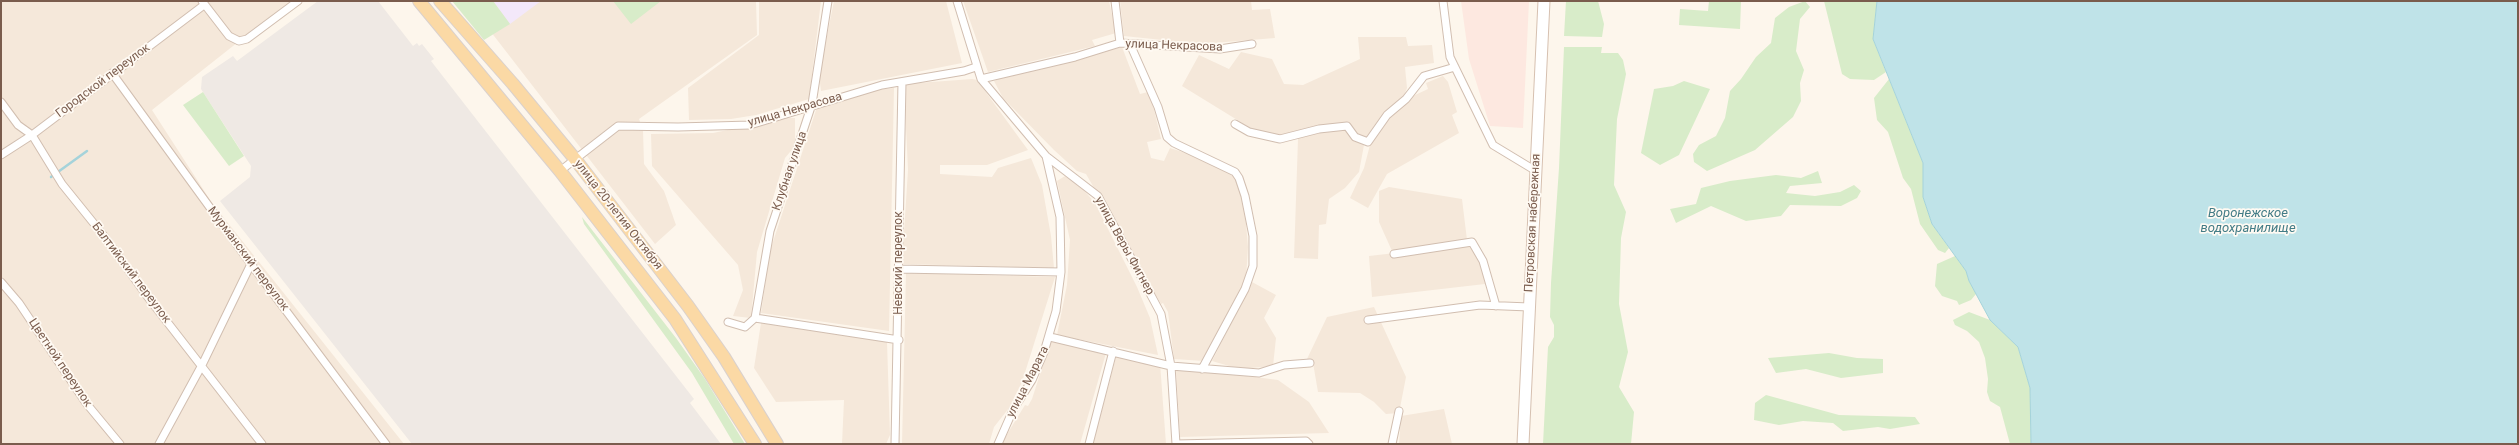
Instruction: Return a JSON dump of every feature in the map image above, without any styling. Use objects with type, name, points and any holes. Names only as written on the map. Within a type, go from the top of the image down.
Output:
[{"type":"main road","name":"улица 20-летия Октября","points":[[419,1],[560,171],[675,319],[755,444]]},
{"type":"main road","name":"улица 20-летия Октября","points":[[440,1],[513,84],[575,160],[720,351],[776,444]]},
{"type":"main road","name":"Петровская набережная","points":[[1523,444],[1544,1]]},
{"type":"street","points":[[203,3],[229,36],[239,41],[247,39],[298,1]]},
{"type":"street","name":"Клубная улица","points":[[755,318],[770,231],[812,104],[828,1]]},
{"type":"street","name":"улица Веры Фигнер","points":[[957,1],[976,67],[981,79],[1046,156],[1098,196],[1161,314],[1171,366],[1176,444]]},
{"type":"street","points":[[1115,1],[1120,43]]},
{"type":"street","points":[[1443,1],[1450,57],[1493,146],[1536,171]]},
{"type":"street","name":"Городской переулок","points":[[1,155],[32,135],[203,3]]},
{"type":"street","name":"улица Некрасова","points":[[981,79],[1075,57],[1120,43],[1220,49],[1252,44]]},
{"type":"street","points":[[1130,44],[1158,107],[1167,137],[1174,143],[1235,172],[1239,178],[1245,196],[1253,236],[1253,266],[1245,289],[1202,369]]},
{"type":"street","name":"улица Некрасова","points":[[560,171],[618,126],[678,127],[750,125],[812,104],[882,85],[964,71],[976,67]]},
{"type":"street","points":[[1235,124],[1249,132],[1280,139],[1319,128],[1347,126],[1355,137],[1368,142],[1387,115],[1406,99],[1424,76],[1455,67]]},
{"type":"street","name":"Мурманский переулок","points":[[112,73],[251,264],[386,444]]},
{"type":"street","name":"Невский переулок","points":[[895,444],[899,340],[898,269],[902,82]]},
{"type":"street","name":"Балтийский переулок","points":[[1,102],[18,125],[32,135],[62,184],[104,236],[147,296],[262,444]]},
{"type":"street","name":"улица Марата","points":[[998,444],[1013,410],[1032,380],[1050,337],[1056,311],[1061,272],[1060,217],[1046,156]]},
{"type":"street","points":[[1394,254],[1472,242],[1483,261],[1496,306]]},
{"type":"street","points":[[159,444],[202,366],[251,264]]},
{"type":"street","points":[[898,269],[1061,272]]},
{"type":"street","name":"Цветной переулок","points":[[1,282],[19,303],[86,403],[120,444]]},
{"type":"street","points":[[1368,320],[1480,305],[1529,307]]},
{"type":"street","points":[[728,322],[745,327],[755,318],[899,340]]},
{"type":"street","points":[[1050,337],[1171,366],[1259,373],[1284,365],[1310,363]]},
{"type":"street","points":[[1089,444],[1113,351]]},
{"type":"street","points":[[1392,444],[1399,411]]},
{"type":"street","points":[[1176,444],[1306,441],[1309,444]]},
{"type":"shaded area","points":[[1,1],[290,1],[152,110],[212,203],[404,444],[1,444]]},
{"type":"shaded area","points":[[318,1],[378,1],[413,46],[417,43],[419,46],[422,44],[434,59],[431,61],[694,399],[690,403],[721,444],[412,444],[220,201],[250,177],[251,166],[201,89],[202,77],[233,56],[237,61]]},
{"type":"shaded area","points":[[467,1],[756,1],[757,35],[639,119],[643,130],[644,164],[664,191],[676,225],[655,244]]},
{"type":"shaded area","points":[[493,1],[541,1],[510,24]]},
{"type":"shaded area","points":[[759,1],[821,1],[809,99],[756,115],[731,119],[689,120],[688,88],[759,35]]},
{"type":"shaded area","points":[[834,1],[946,1],[962,63],[821,91],[819,75]]},
{"type":"shaded area","points":[[963,1],[1109,1],[1116,33],[1092,40],[1095,46],[988,72]]},
{"type":"shaded area","points":[[1120,1],[1251,1],[1252,10],[1270,9],[1275,38],[1201,44],[1124,36]]},
{"type":"shaded area","points":[[1461,1],[1529,1],[1523,128],[1490,126],[1469,59]]},
{"type":"shaded area","points":[[1358,37],[1406,37],[1408,46],[1432,45],[1434,63],[1405,67],[1407,88],[1403,98],[1385,112],[1364,145],[1359,172],[1345,188],[1329,199],[1326,224],[1319,225],[1318,259],[1294,258],[1298,139],[1265,137],[1182,86],[1199,55],[1229,69],[1241,52],[1272,59],[1284,84],[1303,85],[1360,59]]},
{"type":"shaded area","points":[[1122,47],[1140,94],[1148,92],[1152,101],[1161,139],[1147,142],[1151,158],[1164,161],[1170,148],[1214,162],[1238,180],[1245,212],[1248,247],[1246,279],[1204,361],[1174,359],[1168,312],[1163,303],[1161,304],[1086,174],[1077,171],[1054,150],[1003,98],[994,81],[1011,74],[1038,70]]},
{"type":"shaded area","points":[[1443,76],[1448,82],[1457,112],[1452,115],[1459,133],[1387,174],[1368,208],[1350,198],[1364,168],[1371,141],[1394,112],[1408,102],[1413,96],[1428,89],[1426,83]]},
{"type":"shaded area","points":[[972,79],[977,80],[1028,150],[987,165],[940,165],[940,174],[992,177],[998,168],[1031,158],[1042,185],[1051,236],[1054,268],[902,264],[908,170],[904,84]]},
{"type":"shaded area","points":[[894,88],[889,331],[761,313],[770,251],[817,107],[864,91]]},
{"type":"shaded area","points":[[785,118],[795,118],[795,146],[785,158],[757,252],[751,318],[733,316],[743,290],[738,265],[652,166],[651,134],[713,133]]},
{"type":"shaded area","points":[[1065,176],[1082,188],[1095,203],[1137,287],[1150,318],[1158,355],[1057,335],[1067,285],[1070,240],[1057,181]]},
{"type":"shaded area","points":[[1389,187],[1462,199],[1467,240],[1392,251],[1379,222],[1379,191]]},
{"type":"shaded area","points":[[1473,244],[1481,249],[1485,284],[1372,297],[1369,256]]},
{"type":"shaded area","points":[[906,273],[1055,277],[1022,382],[1009,408],[994,427],[989,444],[902,444]]},
{"type":"shaded area","points":[[1252,282],[1276,295],[1264,318],[1276,338],[1273,366],[1239,369],[1212,361]]},
{"type":"shaded area","points":[[1374,307],[1406,377],[1399,413],[1386,414],[1374,402],[1360,393],[1318,392],[1313,363],[1307,359],[1327,317]]},
{"type":"shaded area","points":[[761,323],[887,342],[890,435],[886,444],[842,444],[844,400],[776,402],[754,368]]},
{"type":"shaded area","points":[[1051,340],[1106,353],[1080,444],[1001,444],[1025,405],[1028,406],[1032,399]]},
{"type":"shaded area","points":[[1117,353],[1160,363],[1166,444],[1093,444]]},
{"type":"shaded area","points":[[1176,371],[1209,371],[1278,380],[1309,402],[1329,433],[1180,437]]},
{"type":"shaded area","points":[[1444,409],[1452,444],[1399,444],[1401,416]]},
{"type":"green space","points":[[452,1],[493,1],[510,24],[484,40]]},
{"type":"green space","points":[[613,1],[661,1],[631,24]]},
{"type":"green space","points":[[1566,1],[1598,1],[1604,24],[1602,37],[1564,36]]},
{"type":"green space","points":[[1709,1],[1741,1],[1740,29],[1679,25],[1680,9],[1708,11]]},
{"type":"green space","points":[[1805,1],[1810,7],[1800,19],[1796,51],[1804,70],[1800,83],[1801,101],[1793,117],[1755,150],[1707,171],[1694,162],[1693,154],[1699,145],[1716,136],[1725,118],[1730,91],[1741,79],[1756,57],[1771,43],[1775,18],[1789,7]]},
{"type":"green space","points":[[1824,1],[1877,1],[1873,39],[1886,72],[1874,80],[1850,79],[1842,74]]},
{"type":"green space","points":[[1564,47],[1602,47],[1601,53],[1618,53],[1623,60],[1626,74],[1617,119],[1614,185],[1626,212],[1621,238],[1619,304],[1628,352],[1619,387],[1634,412],[1631,444],[1543,444],[1548,347],[1554,337],[1554,325],[1550,317],[1551,283],[1559,168]]},
{"type":"green space","points":[[1889,79],[1923,163],[1923,197],[1932,224],[1949,248],[1945,253],[1938,250],[1920,224],[1911,189],[1903,178],[1888,132],[1877,120],[1874,98]]},
{"type":"green space","points":[[1684,81],[1710,89],[1679,155],[1660,165],[1641,153],[1654,89],[1673,86]]},
{"type":"green space","points":[[203,92],[244,156],[229,166],[183,105]]},
{"type":"green space","points":[[1818,171],[1822,183],[1790,186],[1786,193],[1815,196],[1840,192],[1854,185],[1861,191],[1857,198],[1841,206],[1790,205],[1781,216],[1746,221],[1711,206],[1676,223],[1670,209],[1696,204],[1701,188],[1730,181],[1776,175],[1801,178]]},
{"type":"green space","points":[[582,217],[676,338],[705,379],[745,444],[734,444],[692,373],[584,224]]},
{"type":"green space","points":[[1955,256],[1966,271],[1969,281],[1976,294],[1971,300],[1959,305],[1957,301],[1942,296],[1935,286],[1937,264]]},
{"type":"green space","points":[[1969,312],[1990,320],[2018,347],[2030,388],[2031,444],[2010,444],[2000,407],[1990,401],[1987,392],[1988,379],[1985,358],[1979,342],[1967,331],[1955,325],[1953,320]]},
{"type":"green space","points":[[1829,353],[1857,358],[1883,359],[1883,373],[1841,378],[1806,369],[1776,373],[1768,358]]},
{"type":"green space","points":[[1766,395],[1839,415],[1915,417],[1920,424],[1890,429],[1878,427],[1843,431],[1833,423],[1803,421],[1779,425],[1754,420],[1755,403]]},
{"type":"water","name":"Воронежское водохранилище","points":[[1877,1],[2518,1],[2518,444],[2031,444],[2030,388],[2018,347],[1990,320],[1969,281],[1966,271],[1932,224],[1923,197],[1923,163],[1873,39]]},
{"type":"waterway","points":[[51,177],[87,151]]}]
